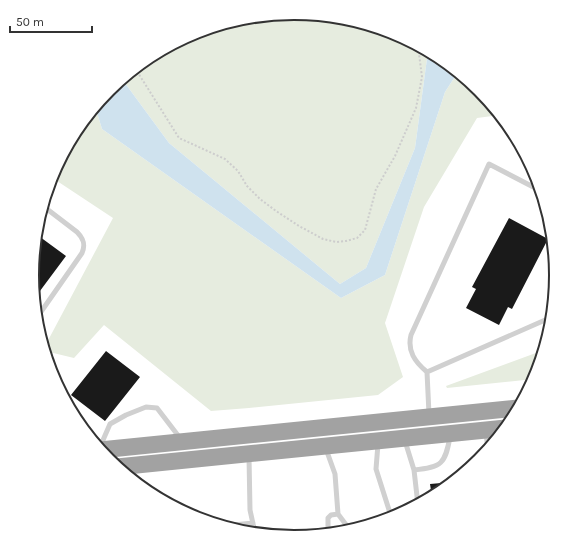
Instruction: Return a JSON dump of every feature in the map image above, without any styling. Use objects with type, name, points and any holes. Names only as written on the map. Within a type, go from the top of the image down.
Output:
[{"type":"highway","points":[[107,448],[511,409]]},
{"type":"highway","points":[[125,466],[497,429]]},
{"type":"lane","points":[[429,417],[427,372],[416,363],[411,352],[411,335],[489,164],[533,186]]},
{"type":"lane","points":[[42,311],[82,253],[84,244],[77,232],[48,210]]},
{"type":"lane","points":[[427,372],[545,320]]},
{"type":"lane","points":[[102,443],[110,424],[126,414],[146,407],[157,408],[183,442]]},
{"type":"lane","points":[[486,430],[487,442]]},
{"type":"lane","points":[[414,470],[428,469],[437,466],[443,461],[451,433]]},
{"type":"lane","points":[[404,438],[414,470],[417,498]]},
{"type":"lane","points":[[379,441],[376,469],[390,512]]},
{"type":"lane","points":[[325,446],[335,474],[338,514],[346,525]]},
{"type":"lane","points":[[249,454],[250,510],[254,527]]},
{"type":"lane","points":[[328,528],[328,518],[331,515],[338,514]]},
{"type":"lane","points":[[241,524],[253,523]]},
{"type":"path","points":[[138,73],[179,138],[225,159],[238,171],[247,186],[260,199],[276,211],[323,239],[336,242],[357,238],[365,230],[376,189],[395,156],[416,108],[422,77],[419,52]]},
{"type":"shaded area","points":[[294,20],[327,22],[360,29],[392,39],[427,57],[415,148],[366,268],[340,284],[169,143],[125,84],[152,63],[196,39],[228,29],[261,22]]},
{"type":"shaded area","points":[[455,77],[486,107],[493,116],[477,118],[424,207],[385,323],[403,377],[378,395],[211,411],[104,325],[74,358],[52,353],[48,341],[113,218],[57,181],[73,147],[97,113],[102,129],[341,298],[385,275],[445,92]]},
{"type":"shaded area","points":[[536,353],[527,380],[447,388],[446,386]]},
{"type":"water","points":[[427,57],[455,77],[445,92],[385,275],[341,298],[102,129],[97,113],[125,84],[169,143],[340,284],[366,268],[415,148]]},
{"type":"building","points":[[509,218],[546,238],[547,241],[512,309],[508,307],[499,325],[466,308],[476,289],[472,287]]},
{"type":"building","points":[[42,238],[66,256],[40,291],[39,275]]},
{"type":"building","points":[[106,351],[140,377],[105,421],[71,395]]},
{"type":"building","points":[[441,483],[431,490],[430,484]]}]
